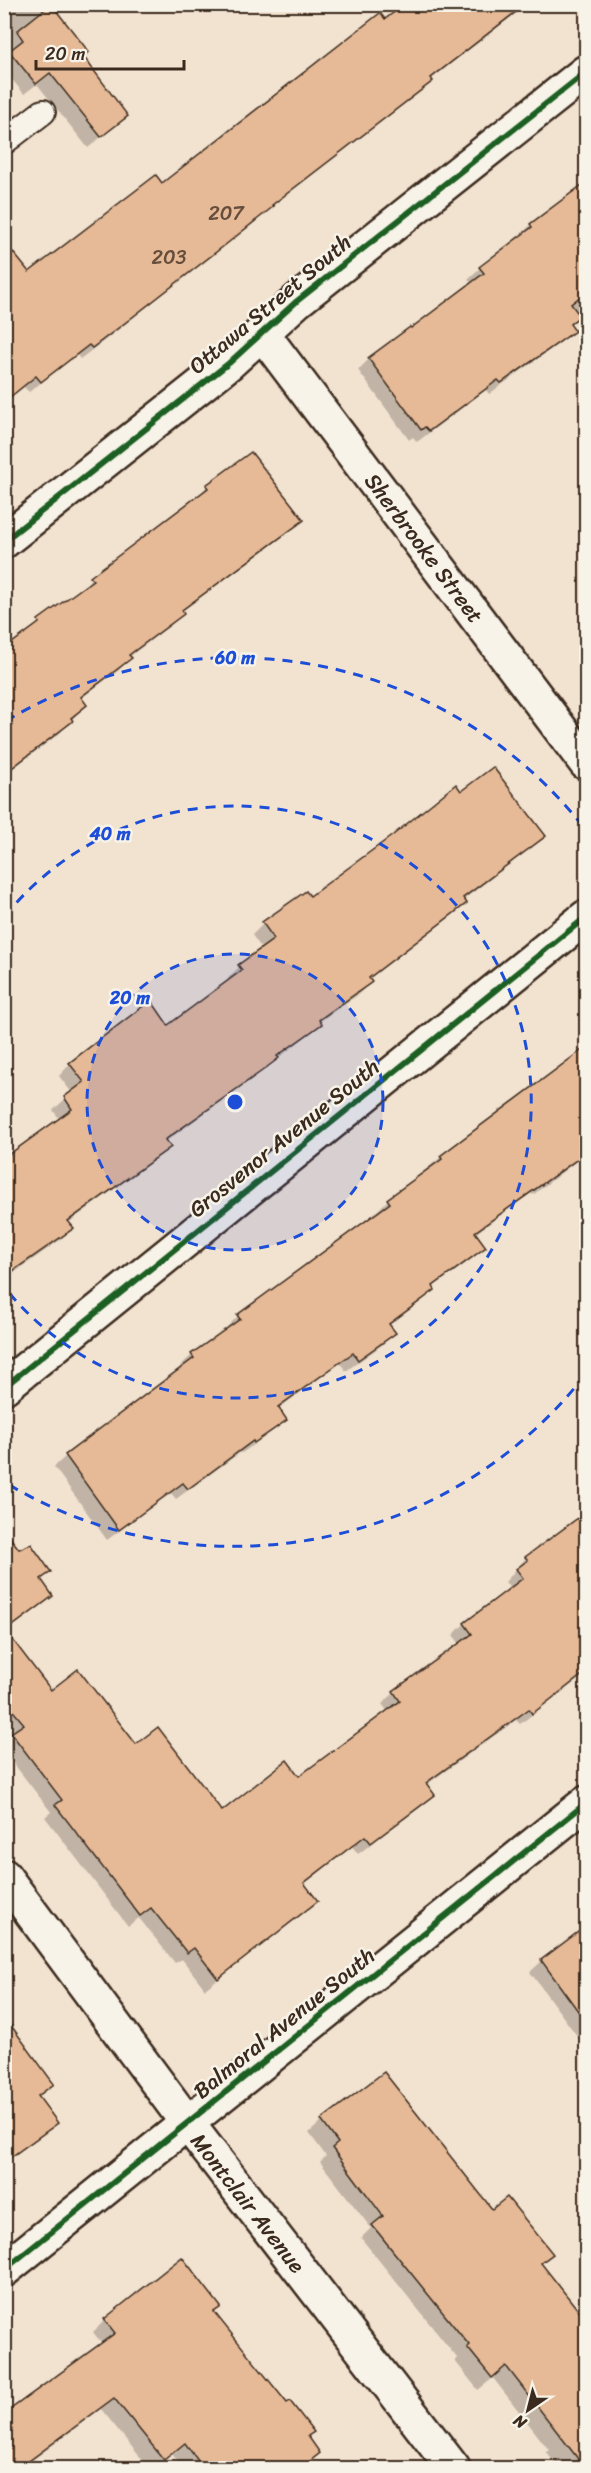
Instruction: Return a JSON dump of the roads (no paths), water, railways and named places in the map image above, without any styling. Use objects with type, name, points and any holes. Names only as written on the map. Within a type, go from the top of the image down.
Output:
[{"type":"street","name":"Ottawa Street South","points":[[4,541],[219,371],[297,301],[586,72]]},
{"type":"street","name":"Sherbrooke Street","points":[[262,333],[586,763]]},
{"type":"street","name":"Grosvenor Avenue South","points":[[4,1387],[586,917]]},
{"type":"street","name":"Balmoral Avenue South","points":[[4,2270],[586,1803]]},
{"type":"street","name":"Montclair Avenue","points":[[4,1876],[188,2124],[453,2469]]},
{"type":"lane","points":[[4,142],[43,112]]}]
